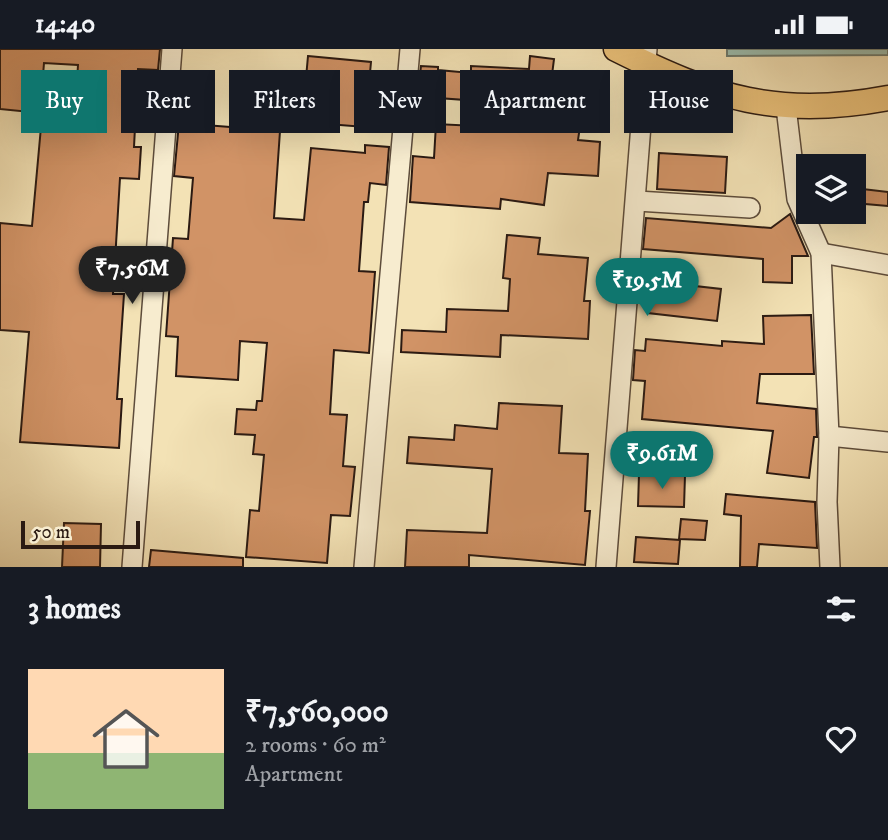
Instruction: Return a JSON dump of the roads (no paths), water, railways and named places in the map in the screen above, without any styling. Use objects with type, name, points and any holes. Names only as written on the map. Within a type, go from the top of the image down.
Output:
[{"type":"main road","points":[[616,49],[647,57],[686,82],[735,98],[786,107],[858,104],[888,98]]},
{"type":"street","points":[[132,567],[172,49]]},
{"type":"street","points":[[365,567],[410,49]]},
{"type":"street","points":[[606,567],[647,57]]},
{"type":"street","points":[[786,107],[797,199],[821,253],[830,436],[827,502],[830,567]]},
{"type":"street","points":[[637,201],[750,208]]},
{"type":"street","points":[[821,253],[888,265]]},
{"type":"street","points":[[830,436],[888,442]]}]
